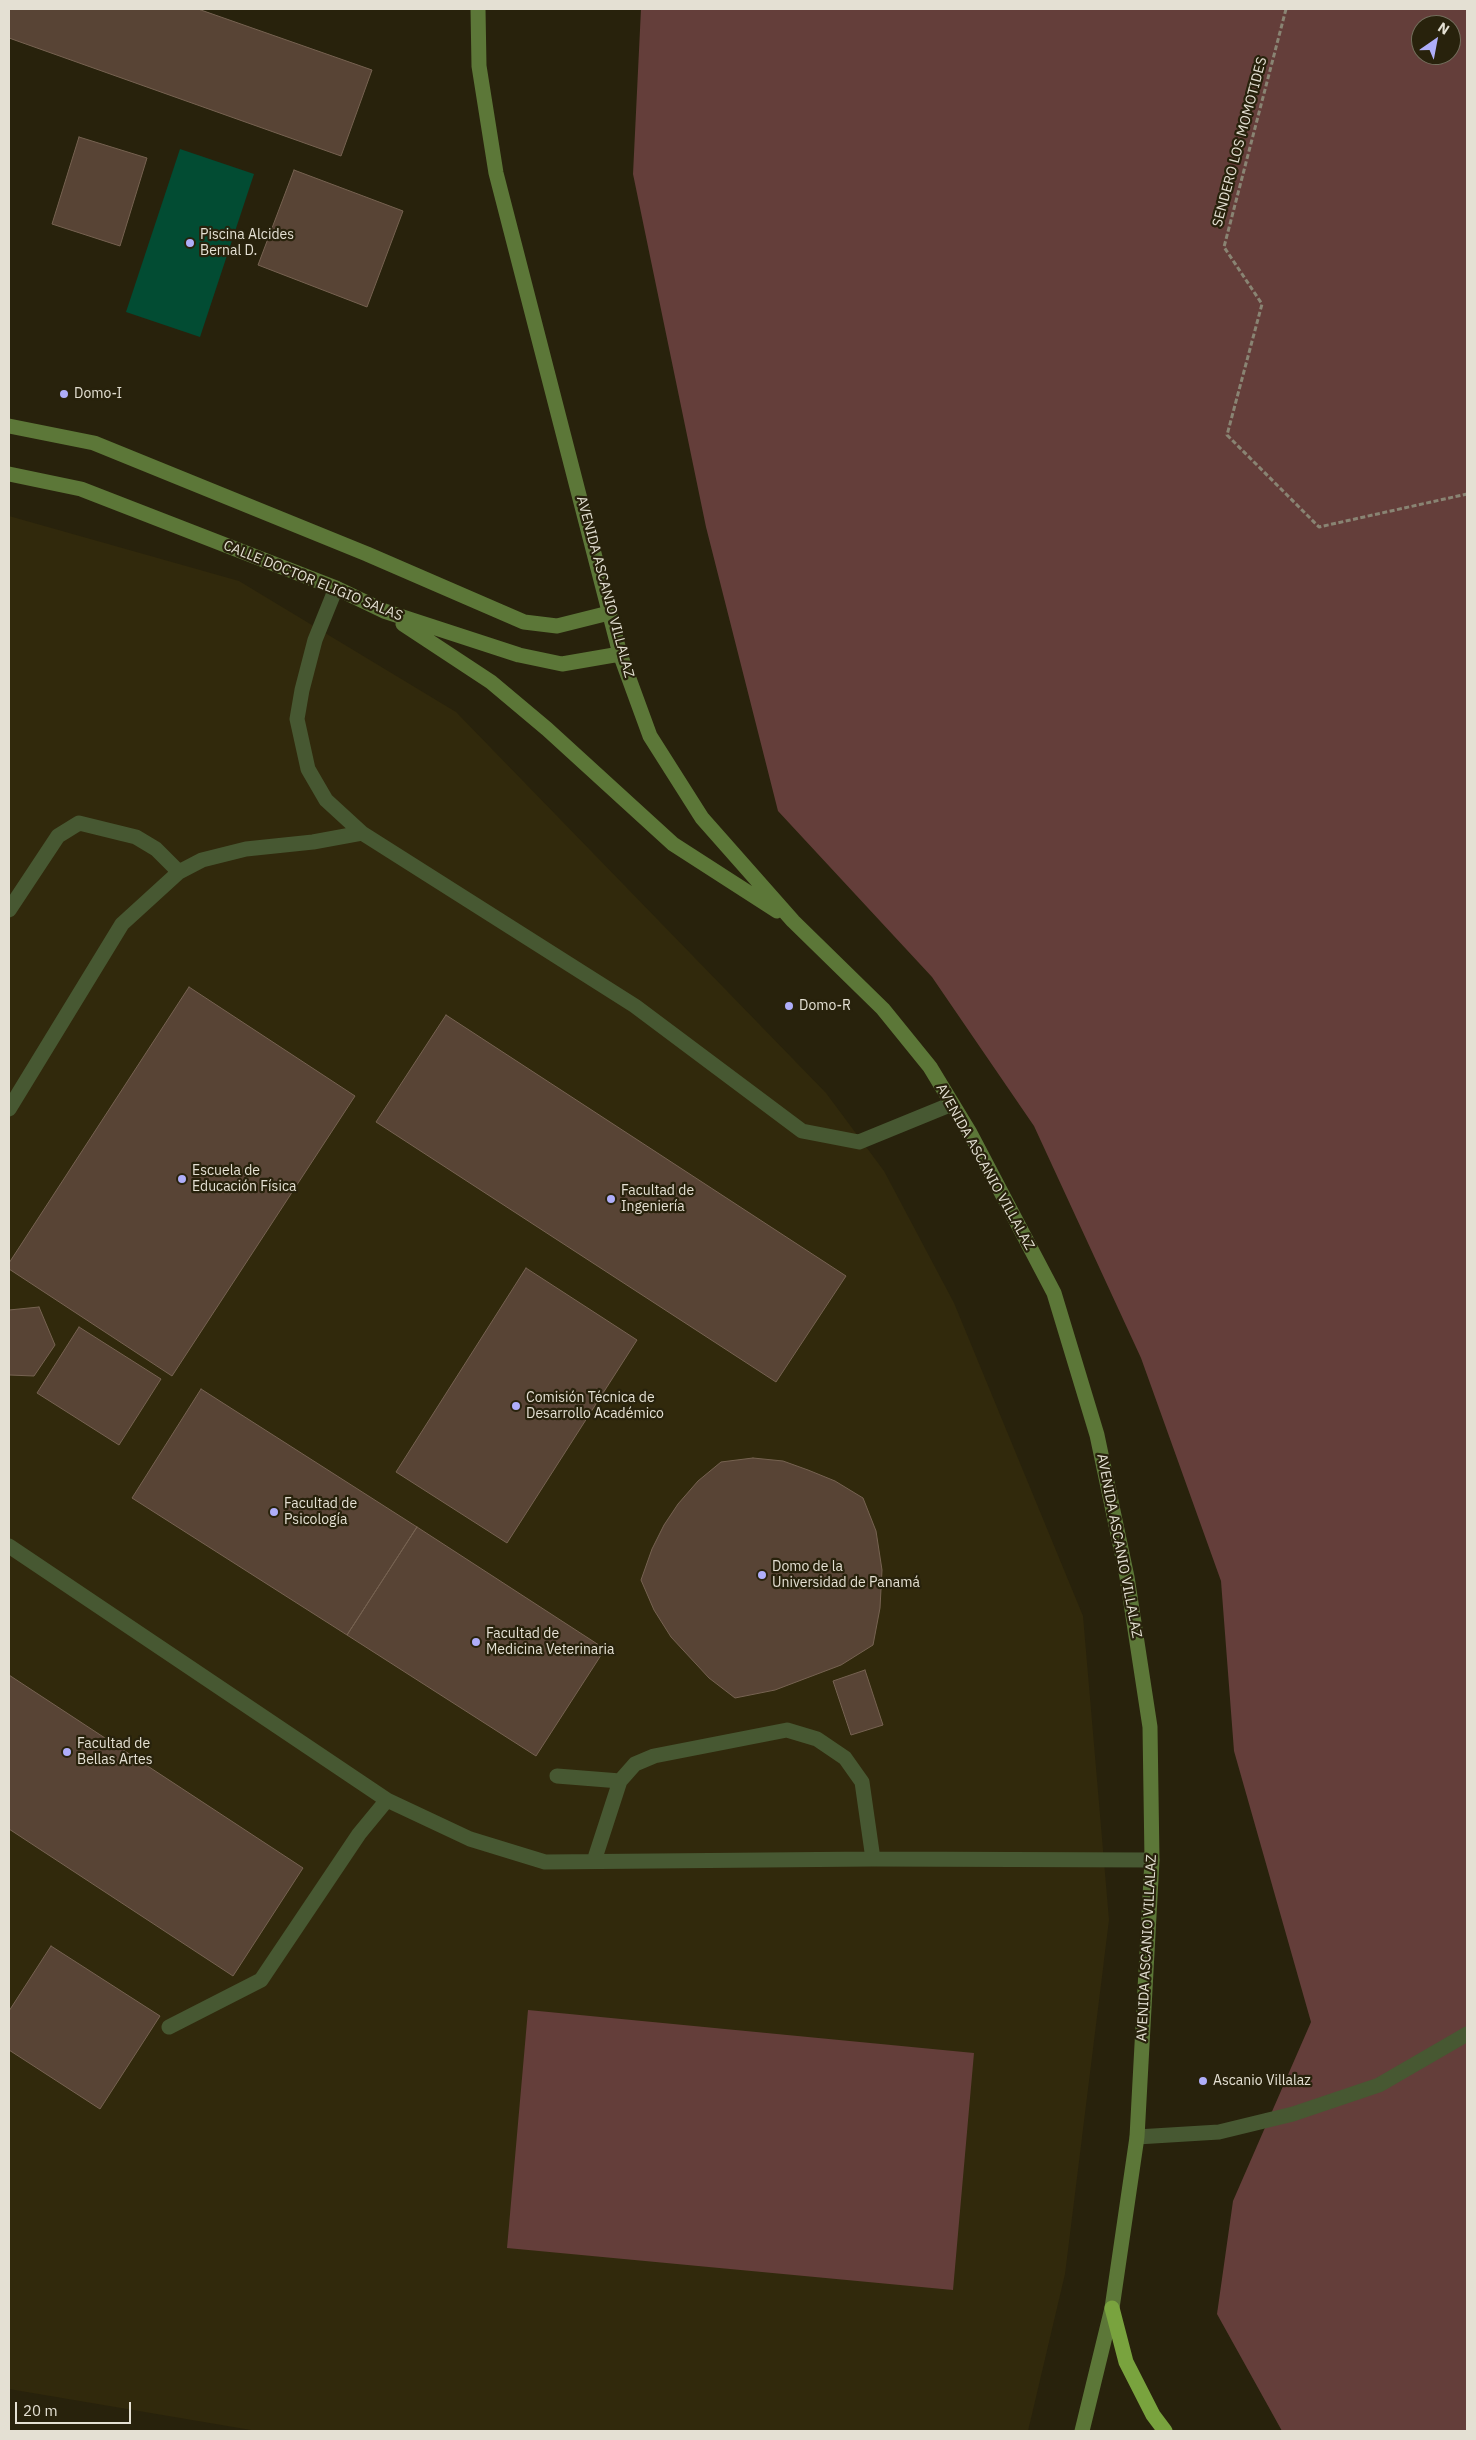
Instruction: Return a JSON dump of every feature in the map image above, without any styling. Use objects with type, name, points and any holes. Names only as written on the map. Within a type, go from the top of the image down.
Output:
[{"type":"highway","points":[[1112,2308],[1126,2362],[1149,2407],[1165,2431]]},
{"type":"main road","name":"AVENIDA ASCANIO VILLALAZ","points":[[478,9],[479,66],[496,173],[620,654],[650,736],[702,818],[793,921],[883,1009],[930,1067],[1054,1293],[1098,1435],[1127,1577],[1150,1727],[1152,1860],[1137,2137],[1112,2308],[1082,2431]]},
{"type":"main road","points":[[9,426],[94,443],[366,554],[524,622],[557,626],[610,613]]},
{"type":"main road","name":"CALLE DOCTOR ELIGIO SALAS","points":[[9,474],[81,489],[336,588],[384,611],[510,653],[562,664],[620,654]]},
{"type":"main road","points":[[384,611],[491,682],[554,735],[673,844],[793,921]]},
{"type":"lane","points":[[336,588],[315,640],[302,690],[297,720],[308,769],[326,800],[362,833],[635,1006],[802,1131],[860,1142],[952,1104]]},
{"type":"lane","points":[[9,910],[58,836],[78,823],[136,837],[156,849],[179,872]]},
{"type":"lane","points":[[9,1109],[122,924],[179,872],[202,860],[246,849],[313,842],[362,833]]},
{"type":"lane","points":[[9,1546],[387,1800],[470,1839],[545,1862],[873,1859],[1152,1860]]},
{"type":"lane","points":[[594,1861],[620,1781],[635,1764],[654,1756],[787,1730],[817,1739],[845,1758],[862,1782],[873,1859]]},
{"type":"lane","points":[[557,1776],[620,1781]]},
{"type":"lane","points":[[170,2027],[261,1980],[359,1834],[387,1800]]},
{"type":"lane","points":[[1137,2137],[1219,2132],[1293,2114],[1379,2085],[1467,2034]]},
{"type":"path","name":"SENDERO LOS MOMOTIDES","points":[[1286,9],[1224,246],[1262,304],[1227,435],[1319,527],[1467,494]]},
{"type":"shaded area","points":[[641,9],[1467,9],[1467,2431],[1282,2431],[1217,2314],[1233,2201],[1311,2022],[1234,1751],[1221,1581],[1141,1358],[1034,1126],[932,977],[778,811],[706,527],[633,174]]},
{"type":"shaded area","name":"Piscina Alcides Bernal D.","points":[[180,149],[254,174],[200,337],[126,312]]},
{"type":"shaded area","points":[[9,516],[239,581],[456,712],[826,1093],[884,1171],[954,1303],[1083,1616],[1109,1920],[1065,2274],[1028,2431],[257,2431],[9,2389]]},
{"type":"shaded area","points":[[528,2010],[974,2053],[953,2290],[507,2248]]},
{"type":"building","points":[[9,9],[198,9],[372,70],[341,156],[9,38]]},
{"type":"building","points":[[79,137],[147,158],[120,246],[52,224]]},
{"type":"building","points":[[294,170],[403,211],[367,307],[258,265]]},
{"type":"building","name":"Escuela de Educación Física","points":[[189,987],[355,1096],[172,1376],[9,1269],[9,1263]]},
{"type":"building","name":"Facultad de Ingeniería","points":[[446,1015],[846,1276],[776,1382],[376,1122]]},
{"type":"building","name":"Comisión Técnica de Desarrollo Académico","points":[[526,1268],[637,1340],[507,1543],[396,1472]]},
{"type":"building","points":[[39,1307],[55,1345],[34,1376],[9,1375],[9,1310]]},
{"type":"building","points":[[79,1327],[161,1379],[119,1445],[37,1393]]},
{"type":"building","name":"Facultad de Psicología","points":[[201,1389],[417,1527],[347,1635],[132,1498]]},
{"type":"building","name":"Domo de la Universidad de Panamá","points":[[753,1458],[783,1461],[808,1470],[835,1481],[863,1498],[876,1531],[882,1570],[880,1608],[873,1645],[841,1665],[775,1690],[735,1698],[709,1678],[671,1637],[654,1610],[641,1580],[652,1549],[664,1525],[678,1504],[698,1481],[721,1462]]},
{"type":"building","name":"Facultad de Medicina Veterinaria","points":[[417,1527],[605,1649],[536,1756],[347,1635]]},
{"type":"building","points":[[865,1670],[883,1725],[851,1735],[833,1681]]},
{"type":"building","name":"Facultad de Bellas Artes","points":[[9,1675],[303,1868],[233,1976],[9,1829]]},
{"type":"building","points":[[51,1946],[160,2016],[100,2109],[9,2050],[9,2011]]},
{"type":"place","name":"Piscina Alcides Bernal D.","points":[[190,243]]},
{"type":"place","name":"Domo-I","points":[[64,394]]},
{"type":"place","name":"Domo-R","points":[[789,1006]]},
{"type":"place","name":"Escuela de Educación Física","points":[[182,1179]]},
{"type":"place","name":"Facultad de Ingeniería","points":[[611,1199]]},
{"type":"place","name":"Comisión Técnica de Desarrollo Académico","points":[[516,1406]]},
{"type":"place","name":"Facultad de Psicología","points":[[274,1512]]},
{"type":"place","name":"Domo de la Universidad de Panamá","points":[[762,1575]]},
{"type":"place","name":"Facultad de Medicina Veterinaria","points":[[476,1642]]},
{"type":"place","name":"Facultad de Bellas Artes","points":[[67,1752]]},
{"type":"place","name":"Ascanio Villalaz","points":[[1203,2081]]}]
